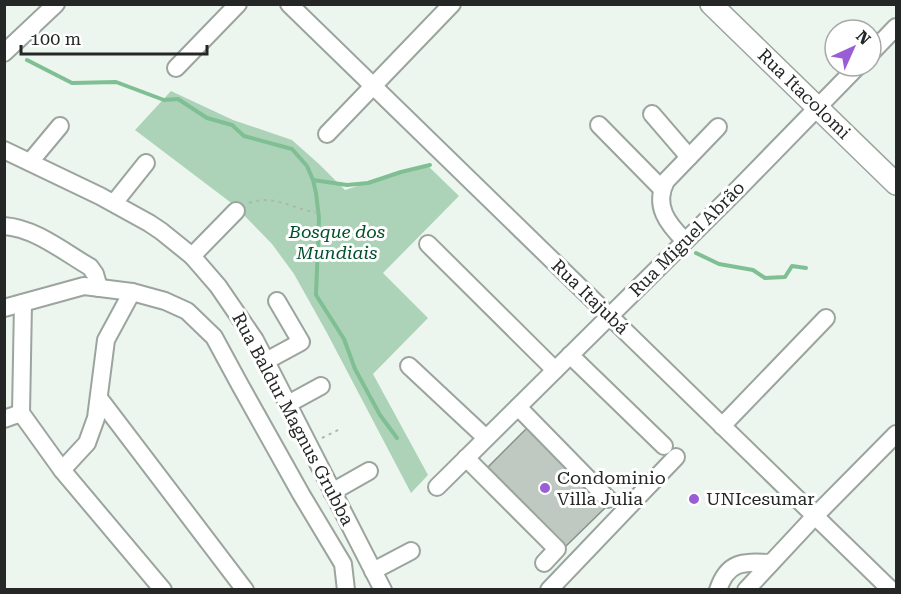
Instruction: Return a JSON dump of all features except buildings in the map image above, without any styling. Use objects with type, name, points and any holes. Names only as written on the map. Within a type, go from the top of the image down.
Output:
[{"type":"main road","name":"Rua Itacolomi","points":[[711,4],[897,184]]},
{"type":"street","points":[[4,53],[56,4]]},
{"type":"street","points":[[176,68],[238,4]]},
{"type":"street","name":"Rua Itajubá","points":[[289,4],[891,590]]},
{"type":"street","points":[[327,134],[452,4]]},
{"type":"street","points":[[883,40],[897,27]]},
{"type":"street","name":"Rua Miguel Abrão","points":[[437,487],[846,78]]},
{"type":"street","points":[[652,114],[689,157]]},
{"type":"street","points":[[599,125],[662,189]]},
{"type":"street","points":[[30,162],[60,126]]},
{"type":"street","points":[[685,241],[674,230],[661,208],[662,189],[666,181],[718,127]]},
{"type":"street","name":"Rua Baldur Magnus Grubba","points":[[4,150],[114,203],[161,231],[192,256],[224,294],[249,331],[383,590]]},
{"type":"street","points":[[114,203],[147,163]]},
{"type":"street","points":[[192,256],[236,211]]},
{"type":"street","points":[[4,226],[17,226],[35,234],[90,267],[95,274],[99,288]]},
{"type":"street","points":[[428,244],[555,370]]},
{"type":"street","points":[[4,308],[84,286],[132,292],[165,301],[187,311],[214,337],[301,494],[343,564],[346,590]]},
{"type":"street","points":[[62,470],[87,443],[96,418],[106,340],[132,292]]},
{"type":"street","points":[[266,361],[301,342],[277,301]]},
{"type":"street","points":[[23,303],[21,413],[62,470],[163,590]]},
{"type":"street","points":[[722,426],[826,318]]},
{"type":"street","points":[[549,590],[670,451],[570,355]]},
{"type":"street","points":[[409,366],[486,438]]},
{"type":"street","points":[[288,404],[321,386]]},
{"type":"street","points":[[99,398],[245,590]]},
{"type":"street","points":[[518,407],[608,499]]},
{"type":"street","points":[[4,419],[21,413]]},
{"type":"street","points":[[746,590],[815,516],[897,434]]},
{"type":"street","points":[[466,458],[557,549],[544,563]]},
{"type":"street","points":[[332,492],[369,471]]},
{"type":"street","points":[[373,571],[411,551]]},
{"type":"street","points":[[718,590],[722,579],[730,569],[743,562],[771,563]]},
{"type":"path","points":[[236,211],[245,204],[270,200],[284,202],[313,213],[322,213]]},
{"type":"path","points":[[309,445],[342,428]]},
{"type":"green space","name":"Bosque dos Mundiais","points":[[171,91],[233,120],[292,140],[345,190],[426,164],[459,196],[383,273],[428,318],[373,374],[428,475],[411,493],[327,333],[294,274],[272,244],[234,205],[135,130]]},
{"type":"waterway","points":[[27,60],[72,83],[116,82],[164,100],[178,99],[207,118],[232,125],[244,136],[292,149],[307,166],[316,193],[319,218],[316,295],[344,339],[355,369],[380,415],[397,438]]},
{"type":"waterway","points":[[313,180],[347,185],[368,183],[430,165]]},
{"type":"waterway","points":[[696,253],[719,264],[753,270],[765,278],[785,277],[792,266],[806,268]]},
{"type":"place","name":"Condominio Villa Julia","points":[[545,488]]},
{"type":"place","name":"UNIcesumar","points":[[694,499]]}]
